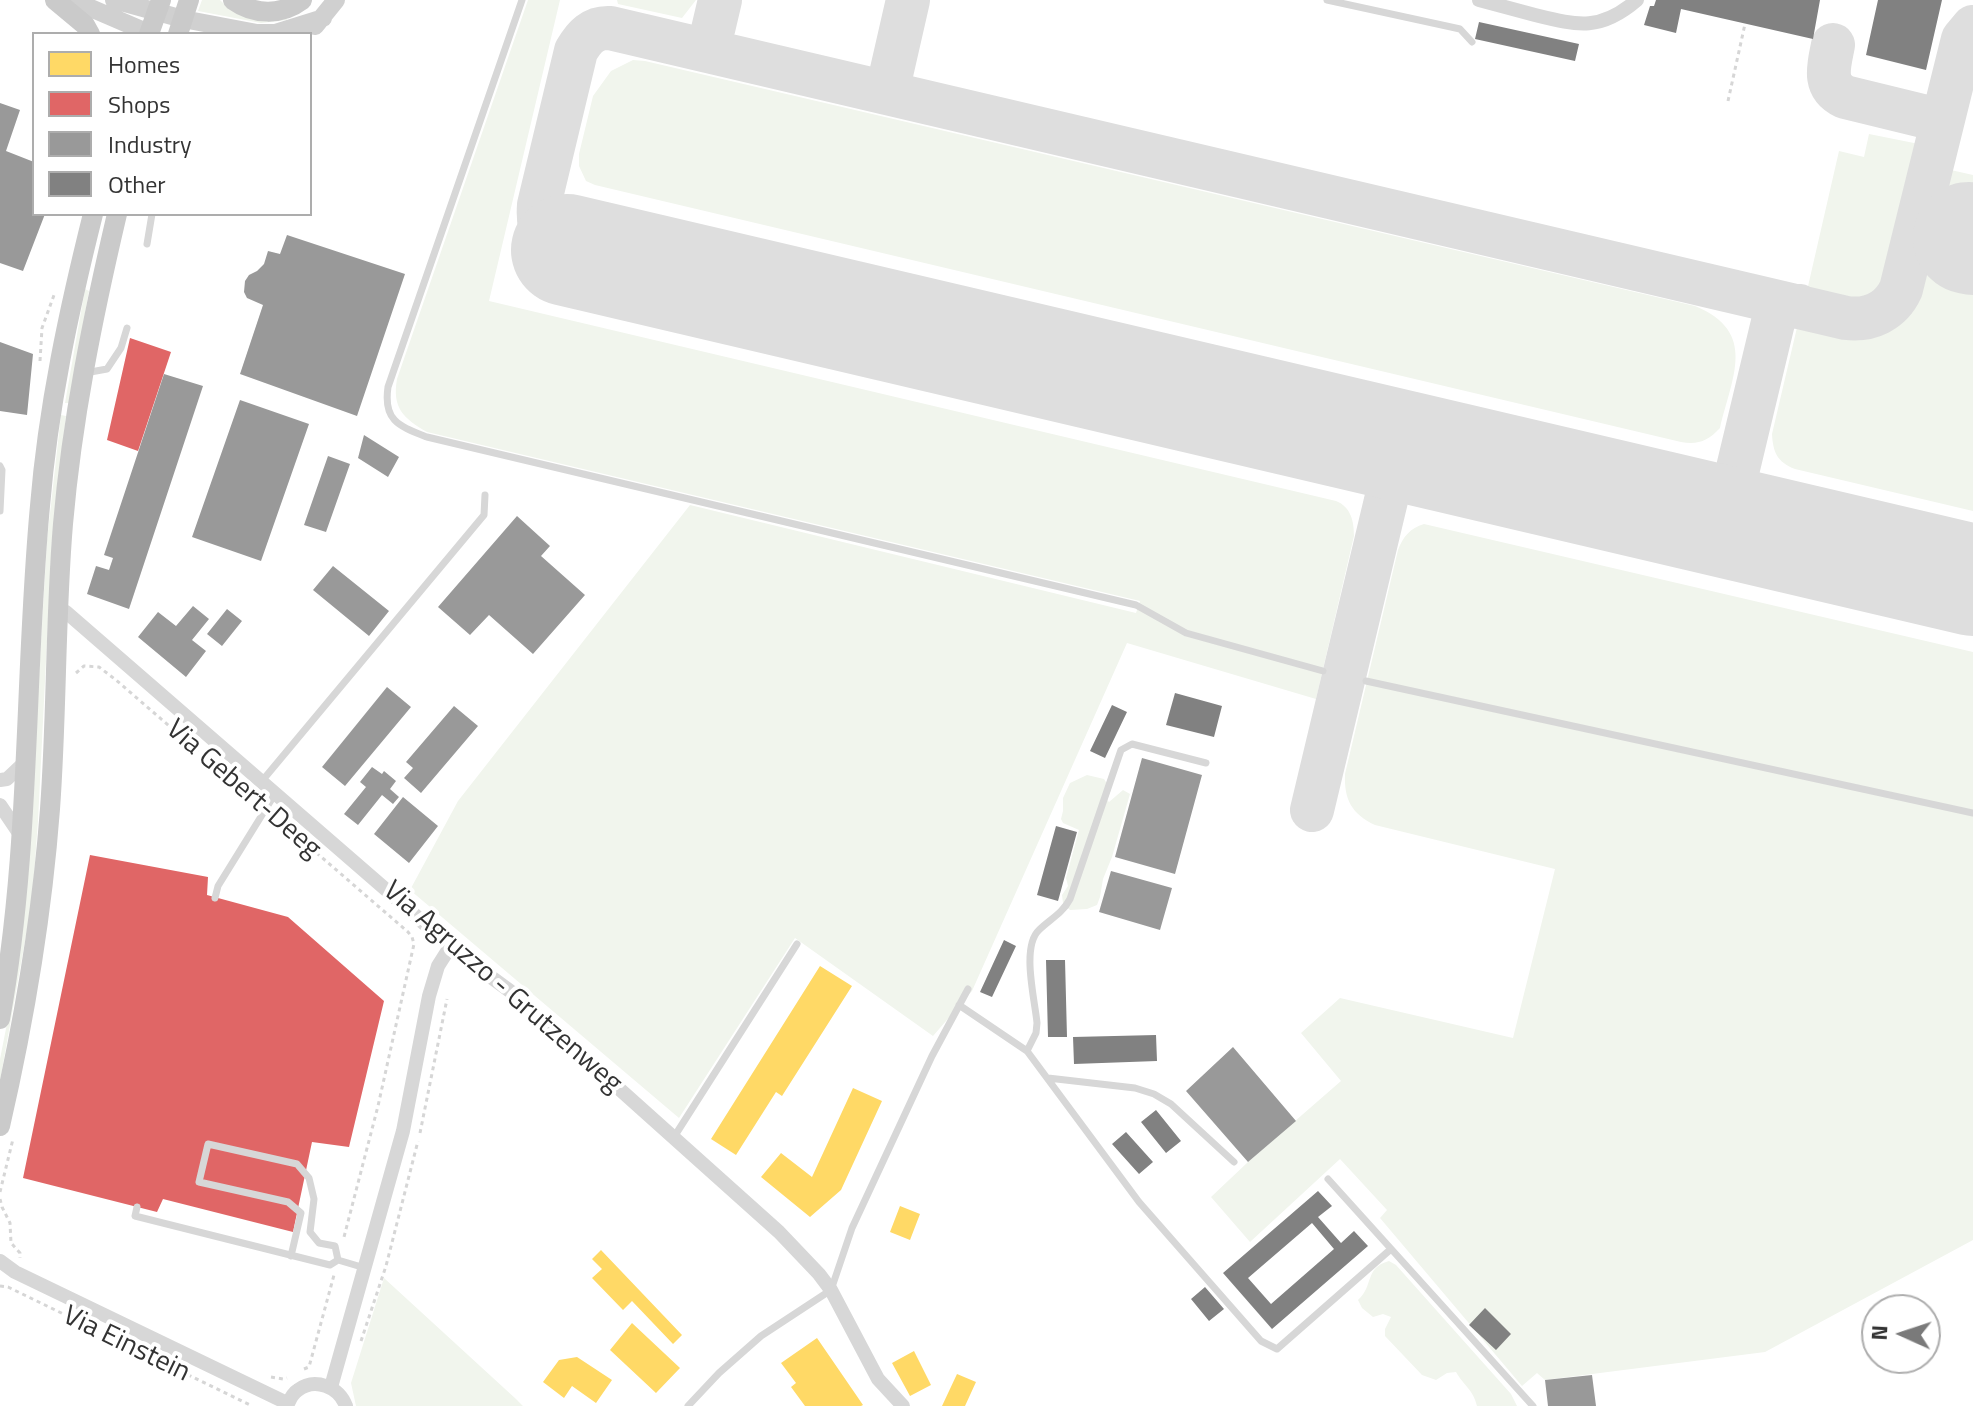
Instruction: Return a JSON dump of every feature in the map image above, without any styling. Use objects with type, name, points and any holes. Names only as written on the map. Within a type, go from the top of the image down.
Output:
[{"type":"main road","points":[[55,0],[85,25],[89,32]]},
{"type":"main road","points":[[233,0],[252,10],[270,12],[288,9],[302,0]]},
{"type":"main road","points":[[0,1019],[11,961],[21,836],[40,505],[60,362],[93,216]]},
{"type":"main road","points":[[7,1130],[15,1054],[37,932],[50,808],[57,611],[76,412],[117,216]]},
{"type":"street","points":[[72,0],[153,23],[183,18],[250,32]]},
{"type":"street","points":[[114,0],[153,23]]},
{"type":"street","points":[[309,32],[336,0]]},
{"type":"street","points":[[1479,0],[1565,23],[1583,24],[1611,18],[1637,0]]},
{"type":"street","points":[[278,32],[323,18]]},
{"type":"street","name":"Via Agruzzo - Grutzenweg","points":[[57,611],[66,612],[450,947],[510,991],[779,1232],[831,1290],[878,1379],[903,1406]]},
{"type":"street","points":[[0,780],[7,779],[25,762]]},
{"type":"street","points":[[0,805],[21,836]]},
{"type":"street","points":[[331,1387],[403,1131],[429,996],[438,966],[450,947]]},
{"type":"street","points":[[0,1261],[15,1272],[287,1405],[297,1390],[312,1384],[331,1387],[343,1397],[346,1406]]},
{"type":"lane","points":[[522,0],[388,387],[388,413],[398,425],[427,437],[1136,605],[1186,633],[1323,671]]},
{"type":"lane","points":[[1327,0],[1460,29],[1472,42]]},
{"type":"lane","points":[[147,244],[152,216]]},
{"type":"lane","points":[[83,373],[107,369],[121,348],[127,328]]},
{"type":"lane","points":[[0,466],[0,511]]},
{"type":"lane","points":[[261,783],[484,515],[485,495]]},
{"type":"lane","points":[[1366,681],[1973,813]]},
{"type":"lane","points":[[1027,1051],[1036,1033],[1037,1023],[1029,958],[1034,936],[1065,909],[1070,899],[1121,750],[1132,744],[1206,763]]},
{"type":"lane","points":[[215,898],[218,886],[275,794]]},
{"type":"lane","points":[[674,1137],[797,944]]},
{"type":"lane","points":[[688,1406],[761,1336],[831,1290],[852,1228],[932,1056],[968,989]]},
{"type":"lane","points":[[959,1005],[1027,1051],[1139,1202],[1261,1341],[1277,1349],[1391,1249]]},
{"type":"lane","points":[[1048,1078],[1135,1088],[1154,1094],[1171,1104],[1234,1162]]},
{"type":"lane","points":[[291,1256],[301,1213],[288,1202],[199,1182],[208,1144],[297,1164],[309,1178],[314,1199],[310,1232],[319,1243],[335,1246],[338,1260]]},
{"type":"lane","points":[[1328,1179],[1533,1406]]},
{"type":"lane","points":[[137,1207],[135,1216],[330,1265],[338,1260],[365,1268]]},
{"type":"path","points":[[1728,101],[1745,24]]},
{"type":"path","name":"Via Gebert-Deeg","points":[[74,675],[84,666],[99,667],[127,689],[408,932],[414,944],[365,1163],[309,1367],[283,1379],[272,1377],[264,1392]]},
{"type":"path","points":[[0,1192],[7,1130]]},
{"type":"path","points":[[0,1199],[10,1223],[11,1243],[20,1253],[20,1261],[8,1287]]},
{"type":"path","name":"Via Einstein","points":[[0,1286],[8,1287],[252,1406]]},
{"type":"shaded area","points":[[202,0],[220,0],[242,13],[286,17],[287,20],[261,23],[198,11]]},
{"type":"shaded area","points":[[528,0],[560,0],[489,301],[1336,501],[1351,515],[1353,525],[1354,536],[1316,699],[1127,643],[972,991],[933,1036],[795,938],[679,1118],[410,890],[458,801],[690,505],[1136,613],[1140,601],[427,432],[411,422],[398,405],[397,379]]},
{"type":"shaded area","points":[[617,0],[696,0],[682,18],[618,4]]},
{"type":"shaded area","points":[[633,60],[1695,306],[1715,317],[1727,329],[1734,343],[1734,374],[1720,428],[1702,441],[1681,442],[595,185],[586,181],[579,166],[593,96],[611,71]]},
{"type":"shaded area","points":[[1869,134],[1924,145],[1892,280],[1873,302],[1864,306],[1843,306],[1806,295],[1839,151],[1864,157]]},
{"type":"shaded area","points":[[1942,168],[1973,175],[1973,511],[1795,469],[1780,460],[1772,434],[1799,319],[1851,330],[1876,328],[1899,314],[1911,298]]},
{"type":"shaded area","points":[[85,289],[89,291],[69,403],[65,403]]},
{"type":"shaded area","points":[[61,415],[66,416],[52,540],[32,902],[0,1081],[0,1059],[14,988],[37,710],[47,540]]},
{"type":"shaded area","points":[[1424,524],[1973,652],[1973,1240],[1873,1294],[1861,1294],[1861,1300],[1765,1352],[1545,1380],[1537,1373],[1522,1386],[1380,1218],[1387,1210],[1340,1159],[1250,1242],[1211,1197],[1341,1081],[1301,1033],[1340,998],[1513,1038],[1555,869],[1375,825],[1355,811],[1346,791],[1345,774],[1398,550],[1415,528]]},
{"type":"shaded area","points":[[1087,775],[1104,779],[1111,790],[1109,802],[1123,790],[1130,794],[1097,905],[1070,910],[1063,903],[1062,895],[1068,886],[1066,878],[1079,830],[1061,819],[1063,798],[1070,783]]},
{"type":"shaded area","points":[[1389,1261],[1396,1265],[1511,1394],[1517,1406],[1477,1406],[1471,1391],[1456,1372],[1447,1373],[1436,1380],[1422,1375],[1385,1336],[1391,1317],[1383,1314],[1373,1317],[1358,1300],[1372,1273]]},
{"type":"shaded area","points":[[384,1278],[523,1406],[356,1406],[351,1383]]},
{"type":"building: Homes","points":[[820,966],[852,986],[782,1096],[776,1092],[736,1155],[711,1139]]},
{"type":"building: Homes","points":[[853,1088],[882,1101],[841,1190],[810,1217],[761,1177],[781,1153],[812,1177]]},
{"type":"building: Homes","points":[[900,1206],[920,1214],[910,1240],[890,1232]]},
{"type":"building: Homes","points":[[601,1250],[682,1335],[673,1344],[632,1301],[623,1310],[592,1278],[602,1269],[592,1259]]},
{"type":"building: Homes","points":[[632,1323],[680,1368],[656,1393],[610,1350]]},
{"type":"building: Homes","points":[[817,1338],[863,1405],[805,1406],[791,1387],[796,1383],[781,1363]]},
{"type":"building: Homes","points":[[914,1351],[931,1385],[910,1396],[892,1363]]},
{"type":"building: Homes","points":[[577,1357],[612,1380],[596,1403],[572,1386],[564,1398],[543,1382],[559,1360]]},
{"type":"building: Homes","points":[[957,1374],[976,1382],[965,1406],[942,1406]]},
{"type":"building: Shops","points":[[130,338],[171,352],[138,451],[107,440]]},
{"type":"building: Shops","points":[[90,855],[208,877],[207,895],[288,917],[384,1001],[349,1147],[312,1142],[293,1232],[163,1199],[157,1212],[23,1178]]},
{"type":"building: Industry","points":[[0,103],[20,110],[6,151],[32,161],[32,216],[44,216],[23,271],[0,263]]},
{"type":"building: Industry","points":[[287,235],[405,274],[357,416],[240,374],[263,305],[247,298],[245,281],[264,264],[268,251],[280,254]]},
{"type":"building: Industry","points":[[0,342],[33,354],[27,415],[0,411]]},
{"type":"building: Industry","points":[[164,374],[203,386],[129,609],[87,594],[96,566],[109,570],[113,558],[104,555]]},
{"type":"building: Industry","points":[[240,400],[309,424],[261,561],[192,537]]},
{"type":"building: Industry","points":[[364,435],[399,457],[388,477],[358,458]]},
{"type":"building: Industry","points":[[328,456],[350,464],[326,532],[304,525]]},
{"type":"building: Industry","points":[[517,516],[550,546],[541,556],[585,595],[533,654],[489,615],[470,635],[438,607]]},
{"type":"building: Industry","points":[[333,566],[389,611],[369,636],[313,590]]},
{"type":"building: Industry","points":[[193,606],[209,619],[192,640],[206,651],[186,677],[138,637],[158,612],[176,626]]},
{"type":"building: Industry","points":[[227,609],[242,621],[222,646],[207,634]]},
{"type":"building: Industry","points":[[387,687],[411,707],[345,786],[322,767]]},
{"type":"building: Industry","points":[[454,706],[478,726],[421,793],[404,778],[413,768],[406,762]]},
{"type":"building: Industry","points":[[1142,758],[1202,775],[1175,874],[1115,857]]},
{"type":"building: Industry","points":[[372,767],[382,774],[384,771],[396,781],[390,789],[399,797],[393,804],[382,795],[358,825],[344,814],[366,787],[360,782]]},
{"type":"building: Industry","points":[[403,797],[438,826],[409,863],[374,834]]},
{"type":"building: Industry","points":[[1111,871],[1172,888],[1160,930],[1099,912]]},
{"type":"building: Industry","points":[[1233,1047],[1296,1121],[1248,1162],[1186,1091]]},
{"type":"building: Industry","points":[[1592,1375],[1596,1406],[1548,1406],[1545,1380]]},
{"type":"building: Other","points":[[1656,0],[1820,0],[1813,39],[1681,9],[1676,33],[1644,25],[1650,6],[1654,6]]},
{"type":"building: Other","points":[[1878,0],[1942,0],[1926,70],[1866,55]]},
{"type":"building: Other","points":[[1479,22],[1579,44],[1575,61],[1475,39]]},
{"type":"building: Other","points":[[1175,693],[1222,706],[1214,737],[1166,725]]},
{"type":"building: Other","points":[[1112,705],[1127,712],[1105,758],[1090,751]]},
{"type":"building: Other","points":[[1056,826],[1077,832],[1058,901],[1037,895]]},
{"type":"building: Other","points":[[1004,940],[1016,946],[992,997],[980,992]]},
{"type":"building: Other","points":[[1046,960],[1065,960],[1067,1037],[1048,1037]]},
{"type":"building: Other","points":[[1156,1035],[1157,1061],[1074,1064],[1073,1037]]},
{"type":"building: Other","points":[[1156,1110],[1181,1141],[1166,1153],[1141,1122]]},
{"type":"building: Other","points":[[1126,1132],[1153,1162],[1139,1174],[1112,1144]]},
{"type":"building: Other","points":[[1318,1191],[1332,1206],[1318,1217],[1341,1243],[1354,1231],[1368,1246],[1272,1329],[1223,1273]],"holes":[[[1312,1223],[1334,1249],[1271,1304],[1248,1278]]]},
{"type":"building: Other","points":[[1205,1287],[1224,1309],[1209,1321],[1191,1299]]},
{"type":"building: Other","points":[[1485,1308],[1511,1334],[1496,1350],[1469,1325]]},
{"type":"taxiway","points":[[708,51],[720,0]]},
{"type":"taxiway","points":[[887,92],[908,0]]},
{"type":"taxiway","points":[[567,250],[552,243],[543,234],[539,205],[576,51],[590,34],[610,28],[1846,318],[1863,318],[1886,309],[1901,289],[1963,39],[1973,27]]},
{"type":"taxiway","points":[[1833,45],[1829,75],[1838,92],[1845,97],[1931,118],[1939,124],[1939,134]]},
{"type":"taxiway","points":[[1917,226],[1969,238]]},
{"type":"taxiway","points":[[1673,510],[1709,510],[1728,495],[1734,485],[1775,314],[1780,309],[1799,306]]},
{"type":"taxiway","points":[[1312,810],[1399,446]]},
{"type":"taxiway","points":[[1734,485],[1739,510],[1756,525],[1773,533]]},
{"type":"runway","points":[[1969,238],[1973,239]]},
{"type":"runway","points":[[567,250],[1973,580]]}]
